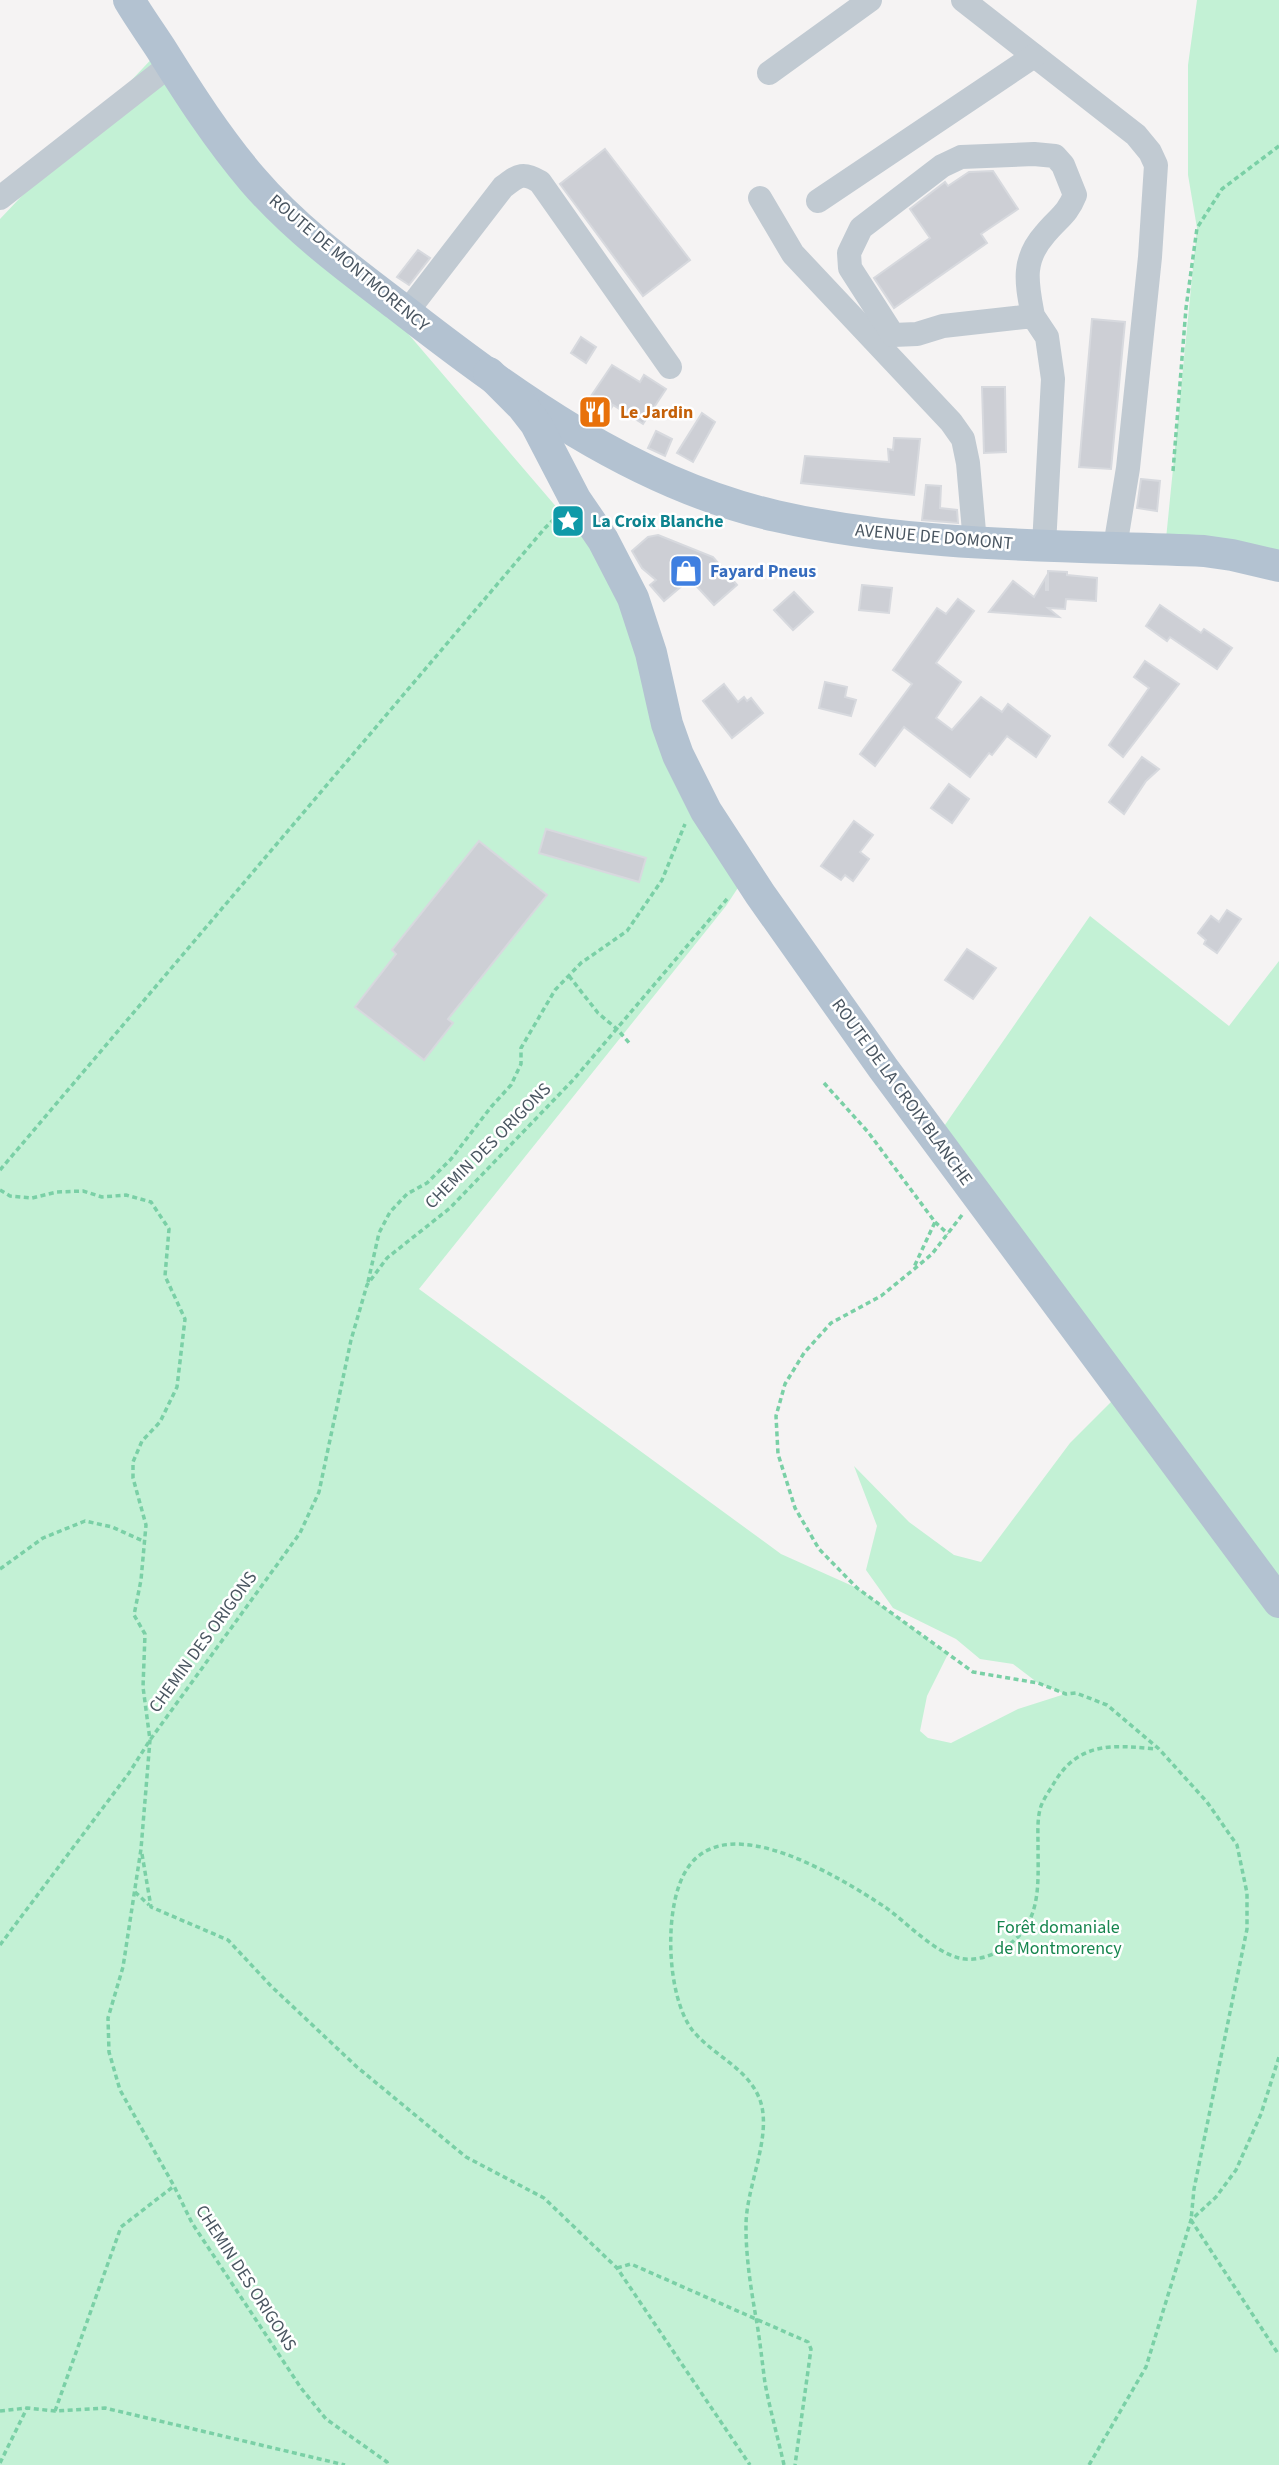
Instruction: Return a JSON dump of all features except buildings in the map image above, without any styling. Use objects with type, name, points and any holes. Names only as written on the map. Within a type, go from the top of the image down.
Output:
[{"type":"main road","name":"ROUTE DE MONTMORENCY","points":[[129,0],[217,134],[254,181],[294,221],[406,313],[489,373]]},
{"type":"main road","name":"AVENUE DE DOMONT","points":[[489,373],[596,444],[675,482],[735,505],[775,516],[837,528],[975,543],[1204,551],[1279,566]]},
{"type":"main road","points":[[489,373],[536,424],[575,499],[603,540]]},
{"type":"main road","points":[[561,472],[560,455],[569,441],[578,438],[596,444],[586,466],[583,481],[603,540]]},
{"type":"main road","name":"ROUTE DE LA CROIX BLANCHE","points":[[603,540],[641,616],[667,724],[693,788],[706,811],[760,894],[875,1057],[1279,1602]]},
{"type":"lane","points":[[769,74],[870,0]]},
{"type":"lane","points":[[963,0],[1136,135],[1150,152],[1156,165],[1150,257],[1128,468],[1115,547]]},
{"type":"lane","points":[[818,201],[1034,56]]},
{"type":"lane","points":[[0,198],[170,65]]},
{"type":"lane","points":[[1033,317],[943,326],[917,334],[893,335],[850,268],[849,253],[860,229],[942,166],[961,157],[1034,154],[1055,156],[1063,165],[1075,195],[1069,210],[1044,234],[1029,257],[1026,282],[1033,317],[1047,337],[1053,379],[1044,545]]},
{"type":"lane","points":[[406,313],[503,187],[517,176],[530,176],[540,181],[670,367]]},
{"type":"lane","points":[[760,198],[793,254],[951,422],[963,439],[968,463],[975,543]]},
{"type":"path","points":[[1173,471],[1186,308],[1197,228],[1222,189],[1279,146]]},
{"type":"path","points":[[0,1170],[545,528],[575,499]]},
{"type":"path","points":[[367,1285],[379,1233],[390,1212],[407,1194],[427,1182],[451,1159],[491,1107],[512,1085],[521,1064],[521,1048],[555,990],[581,963],[627,931],[662,880],[684,827],[693,788]]},
{"type":"path","name":"CHEMIN DES ORIGONS","points":[[388,2465],[326,2419],[301,2388],[192,2223],[120,2090],[109,2052],[108,2018],[123,1967],[135,1892],[150,1740],[300,1533],[319,1492],[351,1340],[367,1285],[387,1258],[450,1208],[574,1079],[727,899]]},
{"type":"path","points":[[569,976],[598,1013],[617,1028],[631,1045]]},
{"type":"path","points":[[824,1083],[868,1132],[948,1234]]},
{"type":"path","points":[[0,1190],[10,1196],[32,1198],[57,1192],[83,1191],[102,1197],[126,1195],[151,1202],[169,1229],[165,1276],[185,1319],[177,1387],[160,1422],[142,1441],[133,1462],[133,1478],[146,1525],[141,1580],[134,1615],[145,1634],[143,1687],[150,1740],[129,1773],[0,1945]]},
{"type":"path","points":[[958,1219],[932,1254],[913,1270],[881,1296],[831,1323],[804,1353],[785,1384],[776,1416],[778,1454],[795,1508],[819,1549],[857,1588],[973,1672],[1038,1682],[1066,1694],[1076,1693],[1107,1706],[1158,1749],[1207,1802],[1237,1845],[1247,1894],[1247,1929],[1194,2189],[1191,2220],[1146,2367],[1089,2465]]},
{"type":"path","points":[[913,1270],[936,1222]]},
{"type":"path","points":[[0,1569],[43,1538],[85,1521],[113,1527],[144,1541]]},
{"type":"path","points":[[784,2465],[766,2386],[746,2242],[746,2210],[763,2125],[761,2103],[753,2085],[741,2071],[691,2029],[676,1992],[671,1938],[676,1898],[686,1869],[701,1853],[723,1845],[757,1846],[784,1852],[820,1868],[856,1889],[946,1952],[961,1958],[976,1959],[995,1954],[1009,1944],[1032,1916],[1039,1891],[1038,1828],[1041,1806],[1063,1768],[1089,1750],[1118,1746],[1158,1749]]},
{"type":"path","points":[[141,1849],[151,1907]]},
{"type":"path","points":[[135,1892],[151,1907],[228,1940],[271,1986],[357,2067],[467,2157],[544,2198],[617,2268],[750,2465]]},
{"type":"path","points":[[1191,2220],[1216,2197],[1236,2170],[1261,2113],[1279,2057]]},
{"type":"path","points":[[55,2411],[121,2227],[174,2186]]},
{"type":"path","points":[[1191,2220],[1279,2355]]},
{"type":"path","points":[[617,2268],[631,2264],[808,2342],[811,2348],[795,2465]]},
{"type":"path","points":[[0,2463],[27,2408]]},
{"type":"path","points":[[0,2412],[27,2408],[55,2411],[105,2408],[345,2465]]},
{"type":"green space","points":[[1197,0],[1279,0],[1279,566],[1165,549],[1197,228],[1188,175],[1188,65]]},
{"type":"green space","name":"Forêt domaniale de Montmorency","points":[[161,49],[170,65],[357,274],[606,565],[747,874],[726,906],[419,1289],[781,1554],[857,1588],[948,1654],[927,1696],[920,1731],[928,1738],[951,1743],[1018,1709],[1065,1694],[1038,1683],[1013,1664],[980,1659],[956,1639],[893,1608],[866,1570],[877,1526],[854,1466],[909,1522],[954,1555],[981,1562],[1070,1443],[1122,1391],[940,1132],[1090,916],[1229,1026],[1279,961],[1279,2465],[0,2465],[0,219]]},
{"type":"place","name":"Le Jardin","points":[[595,412]]},
{"type":"place","name":"La Croix Blanche","points":[[568,521]]},
{"type":"place","name":"Fayard Pneus","points":[[686,571]]}]
